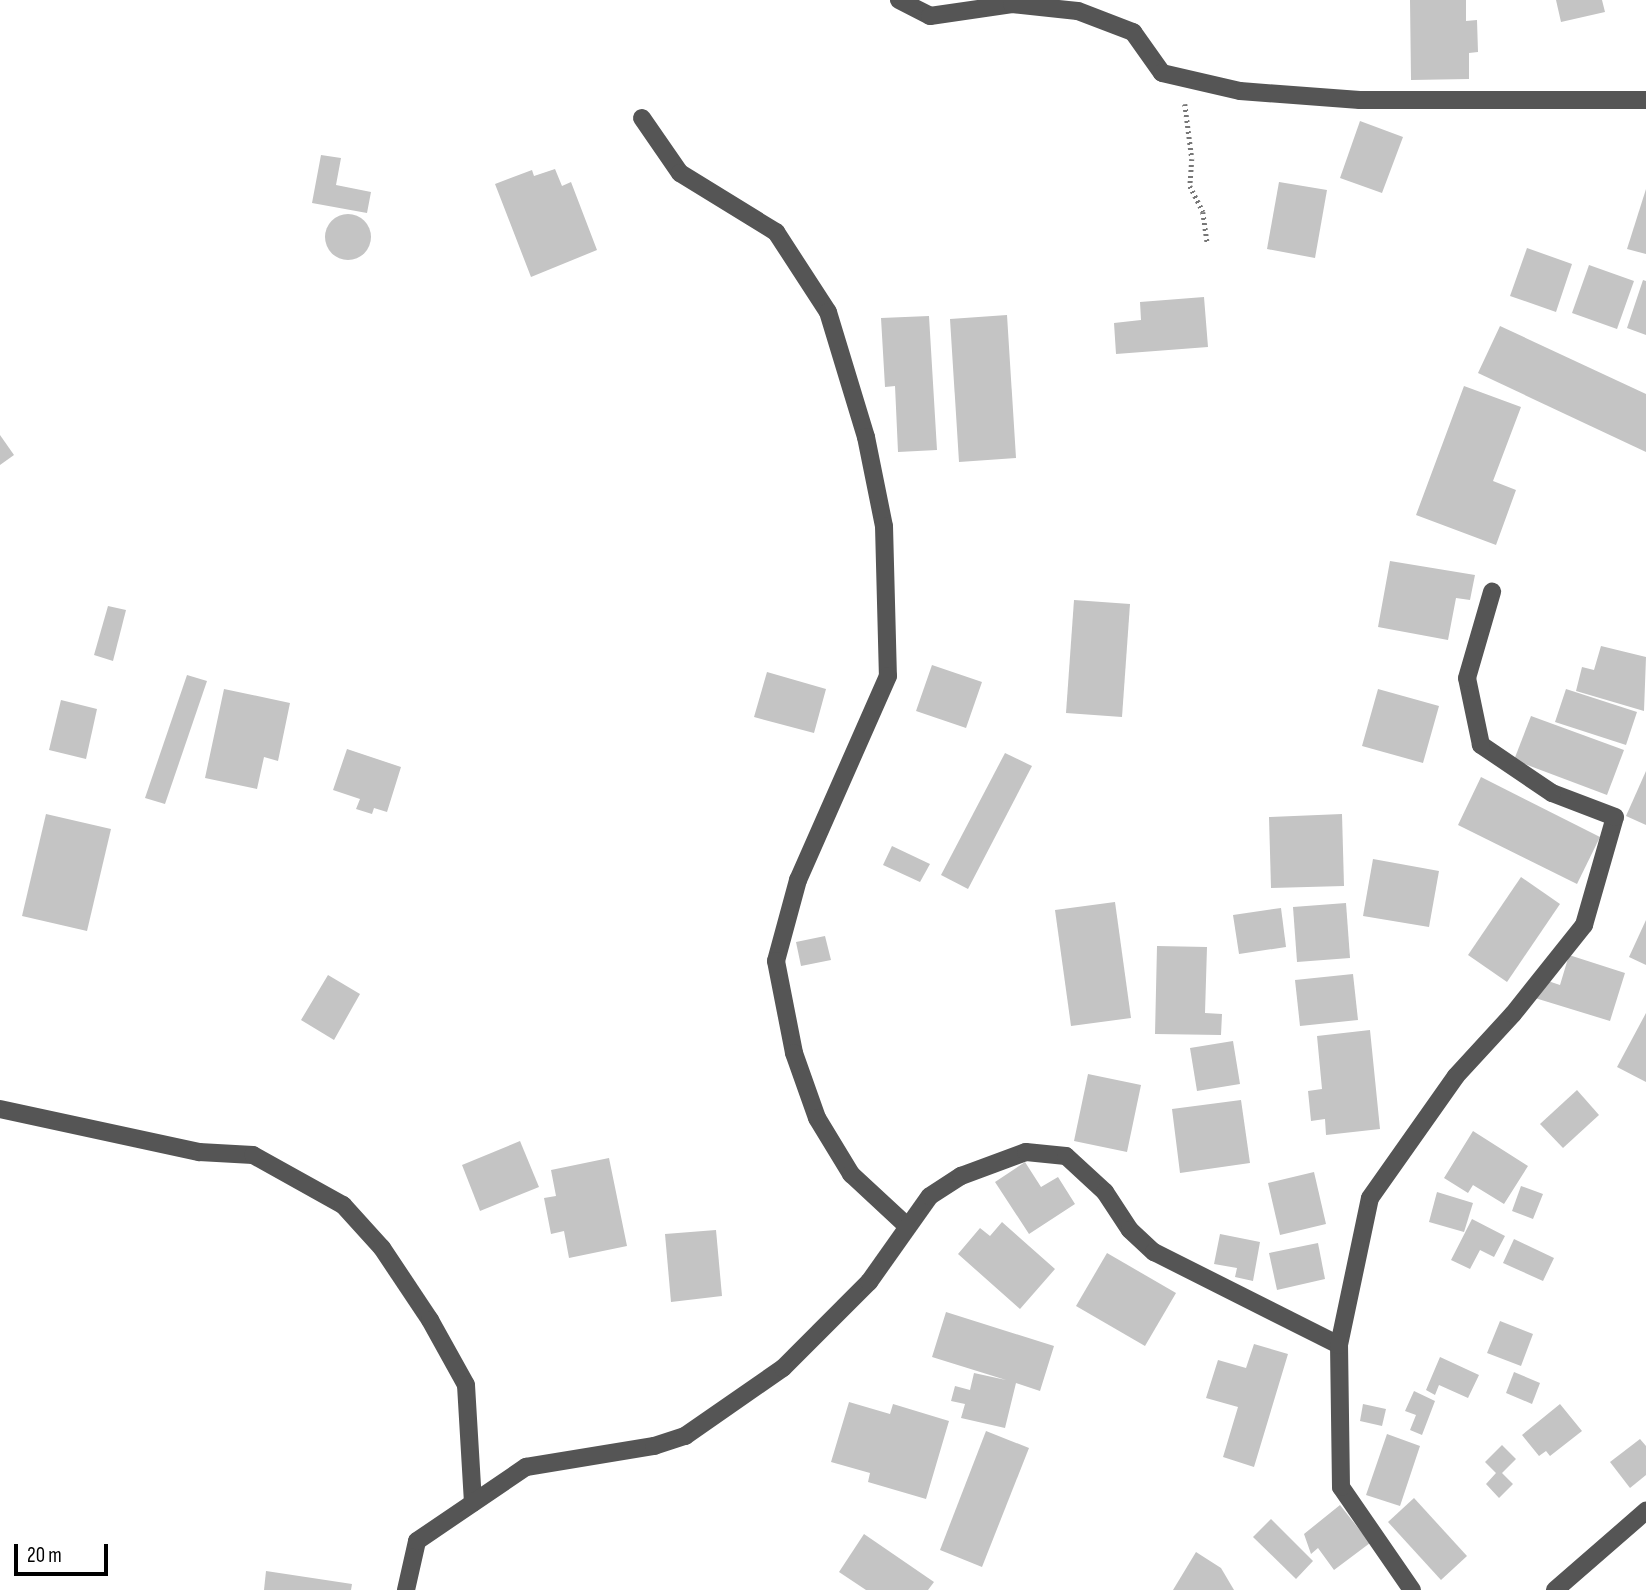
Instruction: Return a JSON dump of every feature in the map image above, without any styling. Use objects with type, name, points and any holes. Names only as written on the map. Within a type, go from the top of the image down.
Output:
[{"type":"street","points":[[899,0],[930,16],[1012,4],[1078,11],[1133,32],[1162,73],[1240,91],[1360,100],[1646,100]]},
{"type":"street","points":[[642,118],[680,173],[776,232],[828,312],[866,437],[884,526],[888,677],[798,880],[776,961],[794,1053],[817,1118],[851,1174],[905,1224]]},
{"type":"street","points":[[1412,1590],[1341,1487],[1339,1345],[1370,1198],[1456,1076],[1513,1014],[1584,925],[1615,817],[1552,793],[1481,745],[1467,678],[1492,592]]},
{"type":"street","points":[[0,1109],[200,1152],[253,1155],[343,1205],[389,1258],[467,1385],[473,1503]]},
{"type":"street","points":[[406,1590],[417,1541],[526,1467],[654,1446],[685,1436],[783,1368],[869,1282],[905,1224],[930,1196],[991,1163],[1026,1152],[1066,1156],[1105,1192],[1130,1230],[1154,1252],[1339,1345]]},
{"type":"street","points":[[1555,1590],[1646,1511]]},
{"type":"path","points":[[1162,73],[1184,98],[1192,159],[1190,186],[1203,212],[1207,242]]},
{"type":"building","points":[[1410,0],[1466,0],[1466,21],[1477,20],[1478,52],[1469,53],[1469,79],[1411,80]]},
{"type":"building","points":[[1556,0],[1602,0],[1605,12],[1561,22]]},
{"type":"building","points":[[1360,121],[1403,137],[1382,193],[1340,178]]},
{"type":"building","points":[[321,155],[341,158],[336,185],[371,192],[367,213],[312,203]]},
{"type":"building","points":[[555,169],[562,186],[571,182],[597,250],[531,277],[495,184],[532,170],[534,176]]},
{"type":"building","points":[[1279,182],[1327,190],[1315,258],[1267,249]]},
{"type":"building","points":[[1646,189],[1646,254],[1627,249]]},
{"type":"building","points":[[348,214],[365,220],[371,237],[365,254],[348,260],[331,254],[325,237],[331,220]]},
{"type":"building","points":[[1527,248],[1572,264],[1556,312],[1510,296]]},
{"type":"building","points":[[1589,265],[1634,281],[1617,329],[1572,313]]},
{"type":"building","points":[[1643,280],[1646,281],[1646,335],[1627,328]]},
{"type":"building","points":[[1204,297],[1208,347],[1116,354],[1114,323],[1141,320],[1140,302]]},
{"type":"building","points":[[1007,315],[1016,458],[959,462],[950,319]]},
{"type":"building","points":[[929,316],[937,450],[898,452],[895,386],[885,387],[881,318]]},
{"type":"building","points":[[1500,326],[1646,394],[1646,452],[1478,373]]},
{"type":"building","points":[[1464,386],[1521,407],[1493,481],[1516,490],[1496,545],[1416,515]]},
{"type":"building","points":[[0,435],[14,455],[0,465]]},
{"type":"building","points":[[1390,561],[1475,575],[1470,600],[1456,598],[1448,640],[1378,627]]},
{"type":"building","points":[[1074,600],[1130,604],[1122,717],[1066,713]]},
{"type":"building","points":[[108,606],[126,610],[113,661],[94,655]]},
{"type":"building","points":[[1601,646],[1646,657],[1644,711],[1576,691],[1582,667],[1594,670]]},
{"type":"building","points":[[932,665],[982,682],[966,728],[916,711]]},
{"type":"building","points":[[767,672],[826,689],[814,733],[754,717]]},
{"type":"building","points":[[187,675],[207,681],[165,804],[145,798]]},
{"type":"building","points":[[224,689],[290,703],[278,761],[264,757],[257,789],[205,778]]},
{"type":"building","points":[[1378,689],[1439,706],[1423,763],[1362,746]]},
{"type":"building","points":[[1566,689],[1637,712],[1626,745],[1555,722]]},
{"type":"building","points":[[61,700],[97,709],[86,759],[49,750]]},
{"type":"building","points":[[1531,716],[1624,750],[1607,795],[1514,760]]},
{"type":"building","points":[[347,749],[401,767],[387,812],[374,808],[372,814],[356,809],[360,799],[333,790]]},
{"type":"building","points":[[1005,753],[1032,766],[968,889],[941,875]]},
{"type":"building","points":[[1646,771],[1646,825],[1626,816]]},
{"type":"building","points":[[1481,777],[1600,837],[1577,884],[1458,825]]},
{"type":"building","points":[[46,814],[111,829],[87,931],[22,916]]},
{"type":"building","points":[[1342,814],[1344,886],[1271,888],[1269,817]]},
{"type":"building","points":[[892,846],[930,864],[920,882],[883,865]]},
{"type":"building","points":[[1373,859],[1439,871],[1429,927],[1363,916]]},
{"type":"building","points":[[1521,877],[1560,904],[1507,982],[1468,955]]},
{"type":"building","points":[[1115,902],[1131,1018],[1071,1026],[1055,910]]},
{"type":"building","points":[[1346,903],[1350,958],[1297,962],[1293,907]]},
{"type":"building","points":[[1281,908],[1286,947],[1239,954],[1233,915]]},
{"type":"building","points":[[1646,920],[1646,965],[1629,957]]},
{"type":"building","points":[[825,936],[831,960],[801,966],[796,942]]},
{"type":"building","points":[[1157,946],[1207,947],[1205,1013],[1222,1014],[1221,1035],[1155,1034]]},
{"type":"building","points":[[1569,955],[1625,973],[1610,1021],[1535,998],[1542,979],[1560,985]]},
{"type":"building","points":[[1353,974],[1358,1020],[1300,1026],[1295,980]]},
{"type":"building","points":[[328,975],[360,994],[334,1040],[301,1020]]},
{"type":"building","points":[[1646,1013],[1646,1082],[1617,1067]]},
{"type":"building","points":[[1370,1030],[1380,1129],[1326,1135],[1325,1119],[1311,1121],[1308,1091],[1322,1089],[1317,1036]]},
{"type":"building","points":[[1233,1041],[1240,1084],[1197,1091],[1190,1048]]},
{"type":"building","points":[[1088,1074],[1141,1085],[1127,1152],[1074,1141]]},
{"type":"building","points":[[1577,1090],[1599,1115],[1563,1148],[1540,1124]]},
{"type":"building","points":[[1241,1100],[1250,1163],[1180,1173],[1172,1109]]},
{"type":"building","points":[[1473,1131],[1528,1166],[1504,1204],[1473,1185],[1468,1193],[1444,1178]]},
{"type":"building","points":[[520,1141],[539,1187],[480,1211],[462,1165]]},
{"type":"building","points":[[609,1158],[627,1246],[569,1258],[564,1231],[551,1234],[544,1198],[556,1196],[551,1170]]},
{"type":"building","points":[[1025,1162],[1041,1187],[1058,1177],[1075,1204],[1029,1234],[995,1182]]},
{"type":"building","points":[[1314,1172],[1326,1224],[1280,1235],[1268,1183]]},
{"type":"building","points":[[1521,1186],[1543,1194],[1533,1219],[1512,1211]]},
{"type":"building","points":[[1437,1192],[1473,1203],[1464,1232],[1429,1222]]},
{"type":"building","points":[[1472,1219],[1505,1236],[1494,1257],[1480,1250],[1470,1269],[1451,1260]]},
{"type":"building","points":[[1002,1222],[1055,1269],[1020,1309],[958,1254],[980,1228],[990,1236]]},
{"type":"building","points":[[716,1230],[722,1296],[671,1302],[665,1234]]},
{"type":"building","points":[[1220,1234],[1260,1242],[1253,1281],[1235,1277],[1237,1268],[1214,1264]]},
{"type":"building","points":[[1514,1239],[1554,1258],[1543,1281],[1503,1263]]},
{"type":"building","points":[[1318,1243],[1325,1279],[1277,1290],[1269,1253]]},
{"type":"building","points":[[1107,1253],[1176,1293],[1145,1346],[1076,1306]]},
{"type":"building","points":[[946,1312],[1054,1346],[1040,1391],[1016,1383],[1005,1428],[961,1418],[965,1404],[951,1401],[955,1386],[970,1390],[974,1373],[1006,1380],[932,1357]]},
{"type":"building","points":[[1500,1321],[1533,1334],[1521,1366],[1487,1353]]},
{"type":"building","points":[[1254,1344],[1288,1354],[1254,1467],[1223,1457],[1238,1407],[1206,1398],[1218,1360],[1246,1368]]},
{"type":"building","points":[[1440,1357],[1479,1375],[1468,1398],[1439,1385],[1435,1395],[1426,1390]]},
{"type":"building","points":[[1514,1372],[1540,1383],[1532,1404],[1506,1393]]},
{"type":"building","points":[[1414,1391],[1435,1401],[1422,1435],[1410,1430],[1416,1415],[1405,1411]]},
{"type":"building","points":[[849,1402],[890,1414],[893,1404],[949,1421],[926,1499],[868,1482],[870,1473],[831,1462]]},
{"type":"building","points":[[1363,1404],[1386,1409],[1382,1426],[1360,1421]]},
{"type":"building","points":[[1560,1404],[1582,1431],[1550,1456],[1546,1451],[1539,1456],[1522,1435]]},
{"type":"building","points":[[986,1431],[1029,1448],[982,1567],[940,1550]]},
{"type":"building","points":[[1387,1434],[1420,1446],[1400,1506],[1366,1495]]},
{"type":"building","points":[[1640,1439],[1646,1446],[1646,1475],[1630,1488],[1610,1462]]},
{"type":"building","points":[[1502,1445],[1516,1459],[1502,1473],[1513,1484],[1499,1498],[1486,1484],[1496,1473],[1485,1462]]},
{"type":"building","points":[[1414,1498],[1467,1556],[1441,1580],[1388,1522]]},
{"type":"building","points":[[1340,1505],[1370,1543],[1334,1570],[1318,1548],[1311,1554],[1304,1534]]},
{"type":"building","points":[[1271,1519],[1313,1561],[1296,1579],[1253,1537]]},
{"type":"building","points":[[864,1534],[934,1582],[928,1590],[866,1590],[839,1572]]},
{"type":"building","points":[[1196,1552],[1221,1568],[1234,1590],[1173,1590]]},
{"type":"building","points":[[266,1571],[352,1584],[351,1590],[264,1590]]}]
